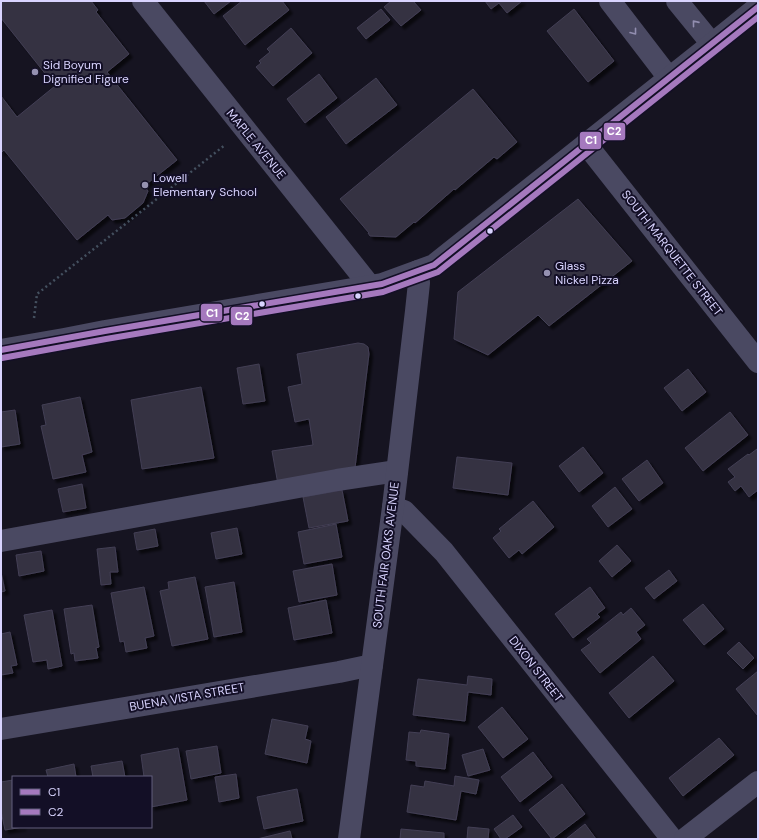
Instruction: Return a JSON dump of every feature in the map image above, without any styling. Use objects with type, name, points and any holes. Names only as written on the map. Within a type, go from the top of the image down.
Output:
[{"type":"street","name":"MAPLE AVENUE","points":[[143,1],[370,286]]},
{"type":"street","points":[[610,1],[670,78]]},
{"type":"street","points":[[677,1],[712,44]]},
{"type":"street","points":[[1,350],[382,284],[434,265],[758,7]]},
{"type":"street","name":"SOUTH MARQUETTE STREET","points":[[586,144],[758,362]]},
{"type":"street","name":"SOUTH FAIR OAKS AVENUE","points":[[349,839],[393,507],[419,283],[418,271]]},
{"type":"street","points":[[1,541],[337,480],[397,471]]},
{"type":"street","name":"DIXON STREET","points":[[393,507],[404,511],[444,552],[672,839]]},
{"type":"street","name":"BUENA VISTA STREET","points":[[1,729],[372,665]]},
{"type":"street","points":[[686,839],[758,782]]},
{"type":"path","points":[[34,318],[37,294],[227,143]]},
{"type":"building","name":"Lowell Elementary School","points":[[1,1],[91,1],[98,10],[96,12],[129,54],[107,72],[177,160],[144,186],[148,191],[143,203],[125,218],[112,220],[108,215],[77,240],[4,150],[1,153],[1,96],[17,117],[55,86],[1,18]]},
{"type":"building","points":[[204,1],[231,1],[214,14]]},
{"type":"building","points":[[242,1],[282,1],[289,10],[245,45],[223,16]]},
{"type":"building","points":[[391,1],[413,1],[421,10],[401,26],[384,7]]},
{"type":"building","points":[[485,1],[522,1],[507,13],[499,3],[491,9]]},
{"type":"building","points":[[381,9],[390,20],[366,39],[357,28]]},
{"type":"building","points":[[574,9],[614,61],[588,82],[547,31]]},
{"type":"building","points":[[291,28],[312,53],[273,86],[256,67],[261,63],[259,61],[270,52],[267,49]]},
{"type":"building","points":[[319,74],[337,98],[305,123],[287,99]]},
{"type":"building","points":[[376,78],[397,105],[346,144],[326,117]]},
{"type":"building","points":[[473,89],[517,142],[497,159],[494,157],[396,237],[370,236],[340,199]]},
{"type":"building","points":[[578,199],[632,261],[549,326],[538,315],[488,355],[454,339],[458,292]]},
{"type":"building","points":[[358,343],[364,344],[368,347],[369,354],[354,476],[279,490],[272,451],[313,445],[309,419],[295,422],[288,387],[302,384],[297,354]]},
{"type":"building","points":[[259,364],[265,401],[243,404],[237,368]]},
{"type":"building","points":[[688,369],[706,392],[682,411],[664,388]]},
{"type":"building","points":[[201,387],[214,458],[142,469],[131,400]]},
{"type":"building","points":[[80,397],[92,452],[82,455],[86,472],[53,479],[41,426],[46,425],[42,405]]},
{"type":"building","points":[[15,410],[20,444],[1,447],[1,412]]},
{"type":"building","points":[[730,412],[748,435],[703,471],[685,448]]},
{"type":"building","points":[[583,447],[603,473],[579,492],[559,466]]},
{"type":"building","points":[[757,449],[758,490],[749,497],[741,486],[735,491],[728,482],[735,477],[728,469]]},
{"type":"building","points":[[457,457],[512,463],[508,495],[453,488]]},
{"type":"building","points":[[647,460],[663,483],[639,501],[622,479]]},
{"type":"building","points":[[82,484],[86,508],[63,512],[58,489]]},
{"type":"building","points":[[615,487],[632,509],[608,527],[592,506]]},
{"type":"building","points":[[342,490],[348,521],[309,528],[303,497]]},
{"type":"building","points":[[533,501],[554,527],[522,554],[519,550],[509,558],[493,538],[501,531],[499,529]]},
{"type":"building","points":[[336,524],[342,557],[304,564],[298,532]]},
{"type":"building","points":[[237,528],[242,554],[216,559],[211,533]]},
{"type":"building","points":[[155,529],[158,546],[137,550],[134,533]]},
{"type":"building","points":[[617,545],[631,561],[612,577],[599,561]]},
{"type":"building","points":[[115,547],[118,572],[110,572],[111,584],[101,585],[97,549]]},
{"type":"building","points":[[41,551],[44,571],[19,576],[16,555]]},
{"type":"building","points":[[332,564],[337,595],[299,602],[293,571]]},
{"type":"building","points":[[669,570],[677,581],[654,599],[645,588]]},
{"type":"building","points":[[1,572],[5,591],[1,592]]},
{"type":"building","points":[[195,577],[208,639],[172,646],[160,591],[169,589],[168,582]]},
{"type":"building","points":[[234,582],[242,632],[214,637],[205,587]]},
{"type":"building","points":[[144,587],[154,636],[145,638],[147,648],[126,652],[124,641],[120,642],[111,593]]},
{"type":"building","points":[[590,587],[605,608],[597,614],[600,617],[573,638],[555,614]]},
{"type":"building","points":[[326,600],[332,633],[294,640],[288,608]]},
{"type":"building","points":[[703,604],[724,629],[704,645],[683,620]]},
{"type":"building","points":[[92,605],[99,647],[96,648],[98,658],[75,661],[74,653],[71,654],[64,609]]},
{"type":"building","points":[[631,608],[645,625],[636,632],[641,639],[600,673],[581,650],[591,643],[587,639],[621,612],[623,615]]},
{"type":"building","points":[[52,610],[62,666],[48,669],[47,660],[33,662],[24,615]]},
{"type":"building","points":[[10,632],[17,665],[11,666],[13,673],[1,675],[1,634]]},
{"type":"building","points":[[739,642],[754,658],[743,669],[727,653]]},
{"type":"building","points":[[653,656],[674,681],[629,718],[609,693]]},
{"type":"building","points":[[758,671],[758,716],[736,689]]},
{"type":"building","points":[[468,676],[492,679],[491,695],[468,692],[465,721],[413,715],[418,679],[467,685]]},
{"type":"building","points":[[502,707],[528,739],[503,758],[478,727]]},
{"type":"building","points":[[272,719],[308,726],[305,739],[311,741],[307,763],[265,754]]},
{"type":"building","points":[[421,730],[449,734],[445,769],[416,766],[416,761],[406,760],[409,732],[420,733]]},
{"type":"building","points":[[719,738],[734,755],[683,796],[669,778]]},
{"type":"building","points":[[217,746],[221,773],[191,779],[186,751]]},
{"type":"building","points":[[178,748],[187,800],[152,807],[152,776],[144,776],[141,755]]},
{"type":"building","points":[[483,749],[490,770],[468,776],[462,755]]},
{"type":"building","points":[[533,752],[552,777],[520,802],[501,777]]},
{"type":"building","points":[[122,761],[125,776],[93,776],[91,766]]},
{"type":"building","points":[[74,764],[76,776],[48,776],[46,770]]},
{"type":"building","points":[[236,774],[239,798],[219,802],[215,777]]},
{"type":"building","points":[[455,776],[479,780],[476,794],[461,791],[456,820],[407,812],[411,785],[424,787],[425,781],[454,786]]},
{"type":"building","points":[[12,780],[12,828],[17,828],[5,830],[1,811],[1,782]]},
{"type":"building","points":[[562,784],[585,814],[552,839],[529,810]]},
{"type":"building","points":[[297,789],[303,821],[264,829],[257,797]]},
{"type":"building","points":[[513,815],[522,827],[505,839],[501,839],[494,829]]},
{"type":"building","points":[[585,824],[596,839],[566,839]]},
{"type":"building","points":[[468,827],[489,829],[488,839],[467,839]]},
{"type":"building","points":[[401,829],[444,833],[444,839],[400,839]]},
{"type":"building","points":[[290,831],[292,839],[257,839]]},
{"type":"transit line","name":"C1","points":[[1,350],[382,284],[434,265],[758,7]]},
{"type":"transit line","name":"C2","points":[[2,358],[383,292],[438,272],[758,17]]},
{"type":"place","name":"Sid Boyum Dignified Figure","points":[[35,72]]},
{"type":"place","name":"Lowell Elementary School","points":[[145,185]]},
{"type":"place","name":"Glass Nickel Pizza","points":[[547,273]]}]
